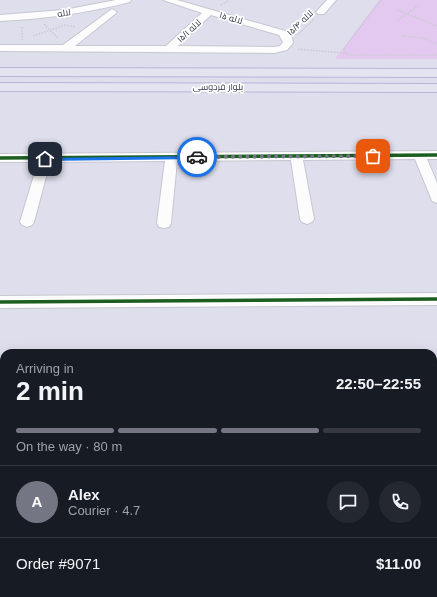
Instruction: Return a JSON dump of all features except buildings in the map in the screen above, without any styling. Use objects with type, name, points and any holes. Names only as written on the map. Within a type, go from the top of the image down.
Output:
[{"type":"main road","name":"بلوار فردوسی","points":[[0,72],[437,73]]},
{"type":"main road","name":"بلوار فردوسی","points":[[0,87],[437,88]]},
{"type":"street","name":"لاله","points":[[0,12],[44,9],[99,0]]},
{"type":"street","name":"لاله","points":[[0,18],[39,18],[86,10],[127,0]]},
{"type":"street","name":"لاله ۱۵","points":[[167,0],[282,33],[287,38],[286,46]]},
{"type":"street","points":[[321,12],[332,0]]},
{"type":"street","points":[[63,49],[112,12]]},
{"type":"street","name":"لاله ۱۵/۱","points":[[170,49],[209,12]]},
{"type":"street","points":[[0,48],[274,50],[286,46]]},
{"type":"street","points":[[419,155],[437,198]]},
{"type":"street","points":[[0,158],[45,159],[437,155]]},
{"type":"street","points":[[296,156],[307,219]]},
{"type":"street","points":[[164,223],[171,158]]},
{"type":"street","points":[[27,222],[45,159]]},
{"type":"street","points":[[0,302],[437,299]]},
{"type":"path","points":[[345,53],[344,49],[381,0]]},
{"type":"path","points":[[398,20],[418,6]]},
{"type":"path","points":[[397,10],[437,26]]},
{"type":"path","points":[[22,43],[22,22],[39,18],[64,43],[63,49]]},
{"type":"path","points":[[30,37],[65,25],[78,28]]},
{"type":"path","points":[[402,36],[423,38],[437,44]]},
{"type":"path","points":[[286,46],[345,53],[350,55],[437,55]]},
{"type":"shaded area","points":[[0,0],[437,0],[437,349],[0,349]]},
{"type":"shaded area","points":[[379,0],[437,0],[437,59],[335,59]]},
{"type":"cycle path","points":[[0,158],[437,155]]},
{"type":"cycle path","points":[[0,302],[437,299]]},
{"type":"way so far","points":[[197,157],[373,156]]},
{"type":"route","points":[[45,159],[197,157]]}]
